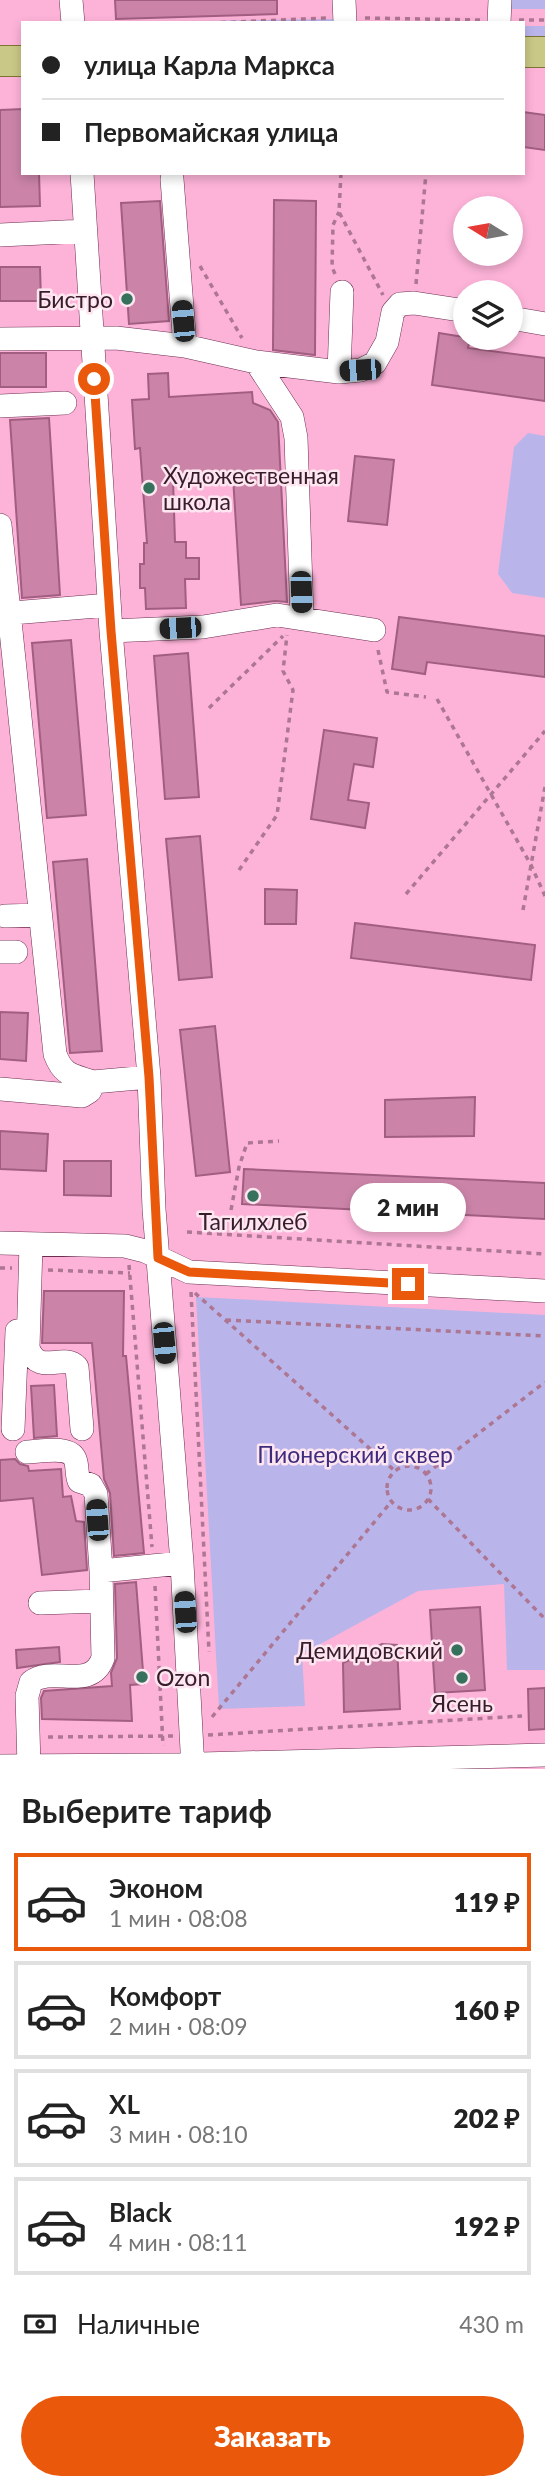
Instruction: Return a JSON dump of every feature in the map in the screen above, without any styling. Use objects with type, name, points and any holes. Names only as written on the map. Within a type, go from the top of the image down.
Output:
[{"type":"main road","points":[[525,52],[545,52]]},
{"type":"main road","points":[[0,61],[21,61]]},
{"type":"street","points":[[71,0],[73,21]]},
{"type":"street","points":[[82,175],[109,605],[149,1077],[158,1258],[182,1563],[202,1734],[192,1766]]},
{"type":"street","points":[[172,178],[185,346]]},
{"type":"street","points":[[0,235],[85,231]]},
{"type":"street","points":[[339,372],[342,292]]},
{"type":"street","points":[[0,339],[116,338],[185,346],[256,362],[339,372],[360,370],[375,363],[387,342],[393,312],[400,303],[453,309]]},
{"type":"street","points":[[523,320],[545,324]]},
{"type":"street","points":[[256,362],[292,416],[296,438],[302,618]]},
{"type":"street","points":[[0,406],[65,403]]},
{"type":"street","points":[[0,525],[4,614],[55,1054],[60,1067],[68,1074],[93,1082],[149,1077]]},
{"type":"street","points":[[4,614],[109,605]]},
{"type":"street","points":[[111,631],[203,627],[277,615],[374,630]]},
{"type":"street","points":[[5,916],[39,915]]},
{"type":"street","points":[[0,1089],[82,1096],[90,1091],[93,1082]]},
{"type":"street","points":[[13,1429],[17,1243],[125,1246],[145,1251],[189,1272],[545,1291]]},
{"type":"street","points":[[17,1269],[30,1353],[41,1363],[71,1362],[77,1367],[82,1429]]},
{"type":"street","points":[[27,1452],[63,1451],[72,1454],[79,1480],[91,1485],[96,1494],[103,1658],[100,1667],[92,1674],[41,1677],[30,1682],[27,1696],[29,1766]]},
{"type":"street","points":[[101,1571],[182,1563]]},
{"type":"street","points":[[40,1603],[101,1601]]},
{"type":"street","points":[[0,1766],[192,1766],[545,1755]]},
{"type":"path","points":[[238,21],[344,13],[499,14],[545,20]]},
{"type":"path","points":[[341,175],[340,212],[333,225],[332,267],[342,292]]},
{"type":"path","points":[[414,303],[426,175]]},
{"type":"path","points":[[340,212],[393,312]]},
{"type":"path","points":[[194,257],[256,362]]},
{"type":"path","points":[[374,630],[387,692],[426,697]]},
{"type":"path","points":[[209,708],[288,631],[283,671],[293,690],[277,815],[239,870]]},
{"type":"path","points":[[437,699],[531,865],[545,896]]},
{"type":"path","points":[[406,894],[545,730]]},
{"type":"path","points":[[523,911],[545,787]]},
{"type":"path","points":[[231,1210],[239,1167],[247,1143],[279,1142]]},
{"type":"path","points":[[187,1232],[545,1254]]},
{"type":"path","points":[[125,1246],[130,1273],[154,1567],[164,1765]]},
{"type":"path","points":[[17,1269],[130,1273]]},
{"type":"path","points":[[209,1662],[191,1289],[395,1471]]},
{"type":"path","points":[[226,1320],[545,1336]]},
{"type":"path","points":[[426,1474],[545,1382]]},
{"type":"path","points":[[411,1466],[426,1474],[431,1491],[423,1506],[406,1511],[391,1502],[386,1486],[395,1471],[411,1466]]},
{"type":"path","points":[[428,1499],[545,1619]]},
{"type":"path","points":[[202,1734],[212,1717],[391,1502]]},
{"type":"path","points":[[211,1703],[212,1717]]},
{"type":"path","points":[[28,1737],[163,1737],[522,1716]]},
{"type":"green space","points":[[510,0],[545,0],[545,9],[509,9]]},
{"type":"green space","points":[[337,19],[337,21],[194,21]]},
{"type":"green space","points":[[525,26],[545,26],[545,36],[525,36]]},
{"type":"green space","points":[[528,433],[545,436],[545,598],[512,593],[498,574],[514,447]]},
{"type":"green space","name":"Пионерский сквер","points":[[196,1297],[545,1315],[545,1670],[507,1670],[504,1584],[418,1591],[302,1654],[305,1706],[219,1709]]},
{"type":"building","points":[[115,0],[277,0],[277,14],[116,19]]},
{"type":"building","points":[[21,109],[21,175],[39,175],[40,206],[0,207],[0,110]]},
{"type":"building","points":[[525,112],[545,115],[545,150],[525,147]]},
{"type":"building","points":[[274,200],[316,201],[315,355],[273,350]]},
{"type":"building","points":[[160,201],[169,321],[129,324],[121,203]]},
{"type":"building","points":[[0,267],[40,267],[41,301],[0,301]]},
{"type":"building","points":[[439,333],[453,335],[453,350],[483,350],[545,358],[545,401],[432,385]]},
{"type":"building","points":[[0,353],[46,353],[46,387],[0,387]]},
{"type":"building","points":[[168,373],[169,397],[252,392],[253,403],[270,410],[278,422],[287,602],[241,605],[233,477],[173,479],[175,542],[186,542],[186,558],[199,558],[199,579],[185,579],[186,608],[146,609],[145,588],[140,588],[140,564],[144,564],[144,543],[147,543],[140,448],[135,449],[132,400],[149,399],[148,374]]},
{"type":"building","points":[[49,418],[60,595],[22,598],[10,420]]},
{"type":"building","points":[[355,456],[394,460],[387,525],[348,521]]},
{"type":"building","points":[[399,617],[545,636],[545,677],[427,662],[425,674],[392,669]]},
{"type":"building","points":[[71,640],[86,815],[47,818],[32,643]]},
{"type":"building","points":[[188,653],[199,797],[165,799],[154,656]]},
{"type":"building","points":[[324,730],[377,738],[373,767],[354,764],[348,800],[369,803],[365,828],[311,819]]},
{"type":"building","points":[[200,836],[212,977],[179,980],[166,839]]},
{"type":"building","points":[[87,859],[102,1051],[70,1053],[53,862]]},
{"type":"building","points":[[265,889],[297,890],[296,924],[265,924]]},
{"type":"building","points":[[355,923],[535,945],[531,980],[351,958]]},
{"type":"building","points":[[0,1012],[28,1013],[26,1061],[0,1059]]},
{"type":"building","points":[[215,1026],[230,1172],[196,1176],[180,1030]]},
{"type":"building","points":[[475,1097],[474,1136],[385,1137],[385,1100]]},
{"type":"building","points":[[0,1131],[48,1134],[46,1171],[0,1169]]},
{"type":"building","points":[[64,1161],[111,1161],[111,1196],[64,1195]]},
{"type":"building","points":[[244,1169],[545,1183],[545,1219],[242,1204]]},
{"type":"building","points":[[44,1291],[124,1291],[123,1356],[126,1356],[144,1553],[114,1556],[110,1493],[104,1479],[92,1343],[42,1343]]},
{"type":"building","points":[[54,1385],[57,1436],[34,1438],[31,1386]]},
{"type":"building","points":[[15,1459],[28,1466],[29,1471],[61,1469],[63,1497],[71,1496],[76,1521],[84,1522],[87,1570],[42,1575],[33,1498],[0,1501],[0,1460]]},
{"type":"building","points":[[136,1582],[144,1684],[130,1685],[132,1721],[42,1719],[41,1698],[44,1691],[112,1686],[111,1673],[117,1658],[115,1584]]},
{"type":"building","name":"Демидовский","points":[[480,1607],[485,1690],[435,1693],[430,1610]]},
{"type":"building","points":[[382,1644],[397,1645],[400,1709],[344,1712],[343,1663]]},
{"type":"building","points":[[59,1647],[60,1662],[17,1668],[16,1650]]},
{"type":"building","points":[[545,1688],[545,1729],[529,1730],[528,1689]]},
{"type":"place","name":"Бистро","points":[[127,299]]},
{"type":"place","name":"Художественная школа","points":[[149,488]]},
{"type":"place","name":"Тагилхлеб","points":[[253,1196]]},
{"type":"place","name":"Демидовский","points":[[457,1650]]},
{"type":"place","name":"Ozon","points":[[142,1677]]},
{"type":"place","name":"Ясень","points":[[462,1678]]},
{"type":"route","points":[[94,379],[111,631],[149,1077],[158,1258],[189,1272],[408,1284]]}]
